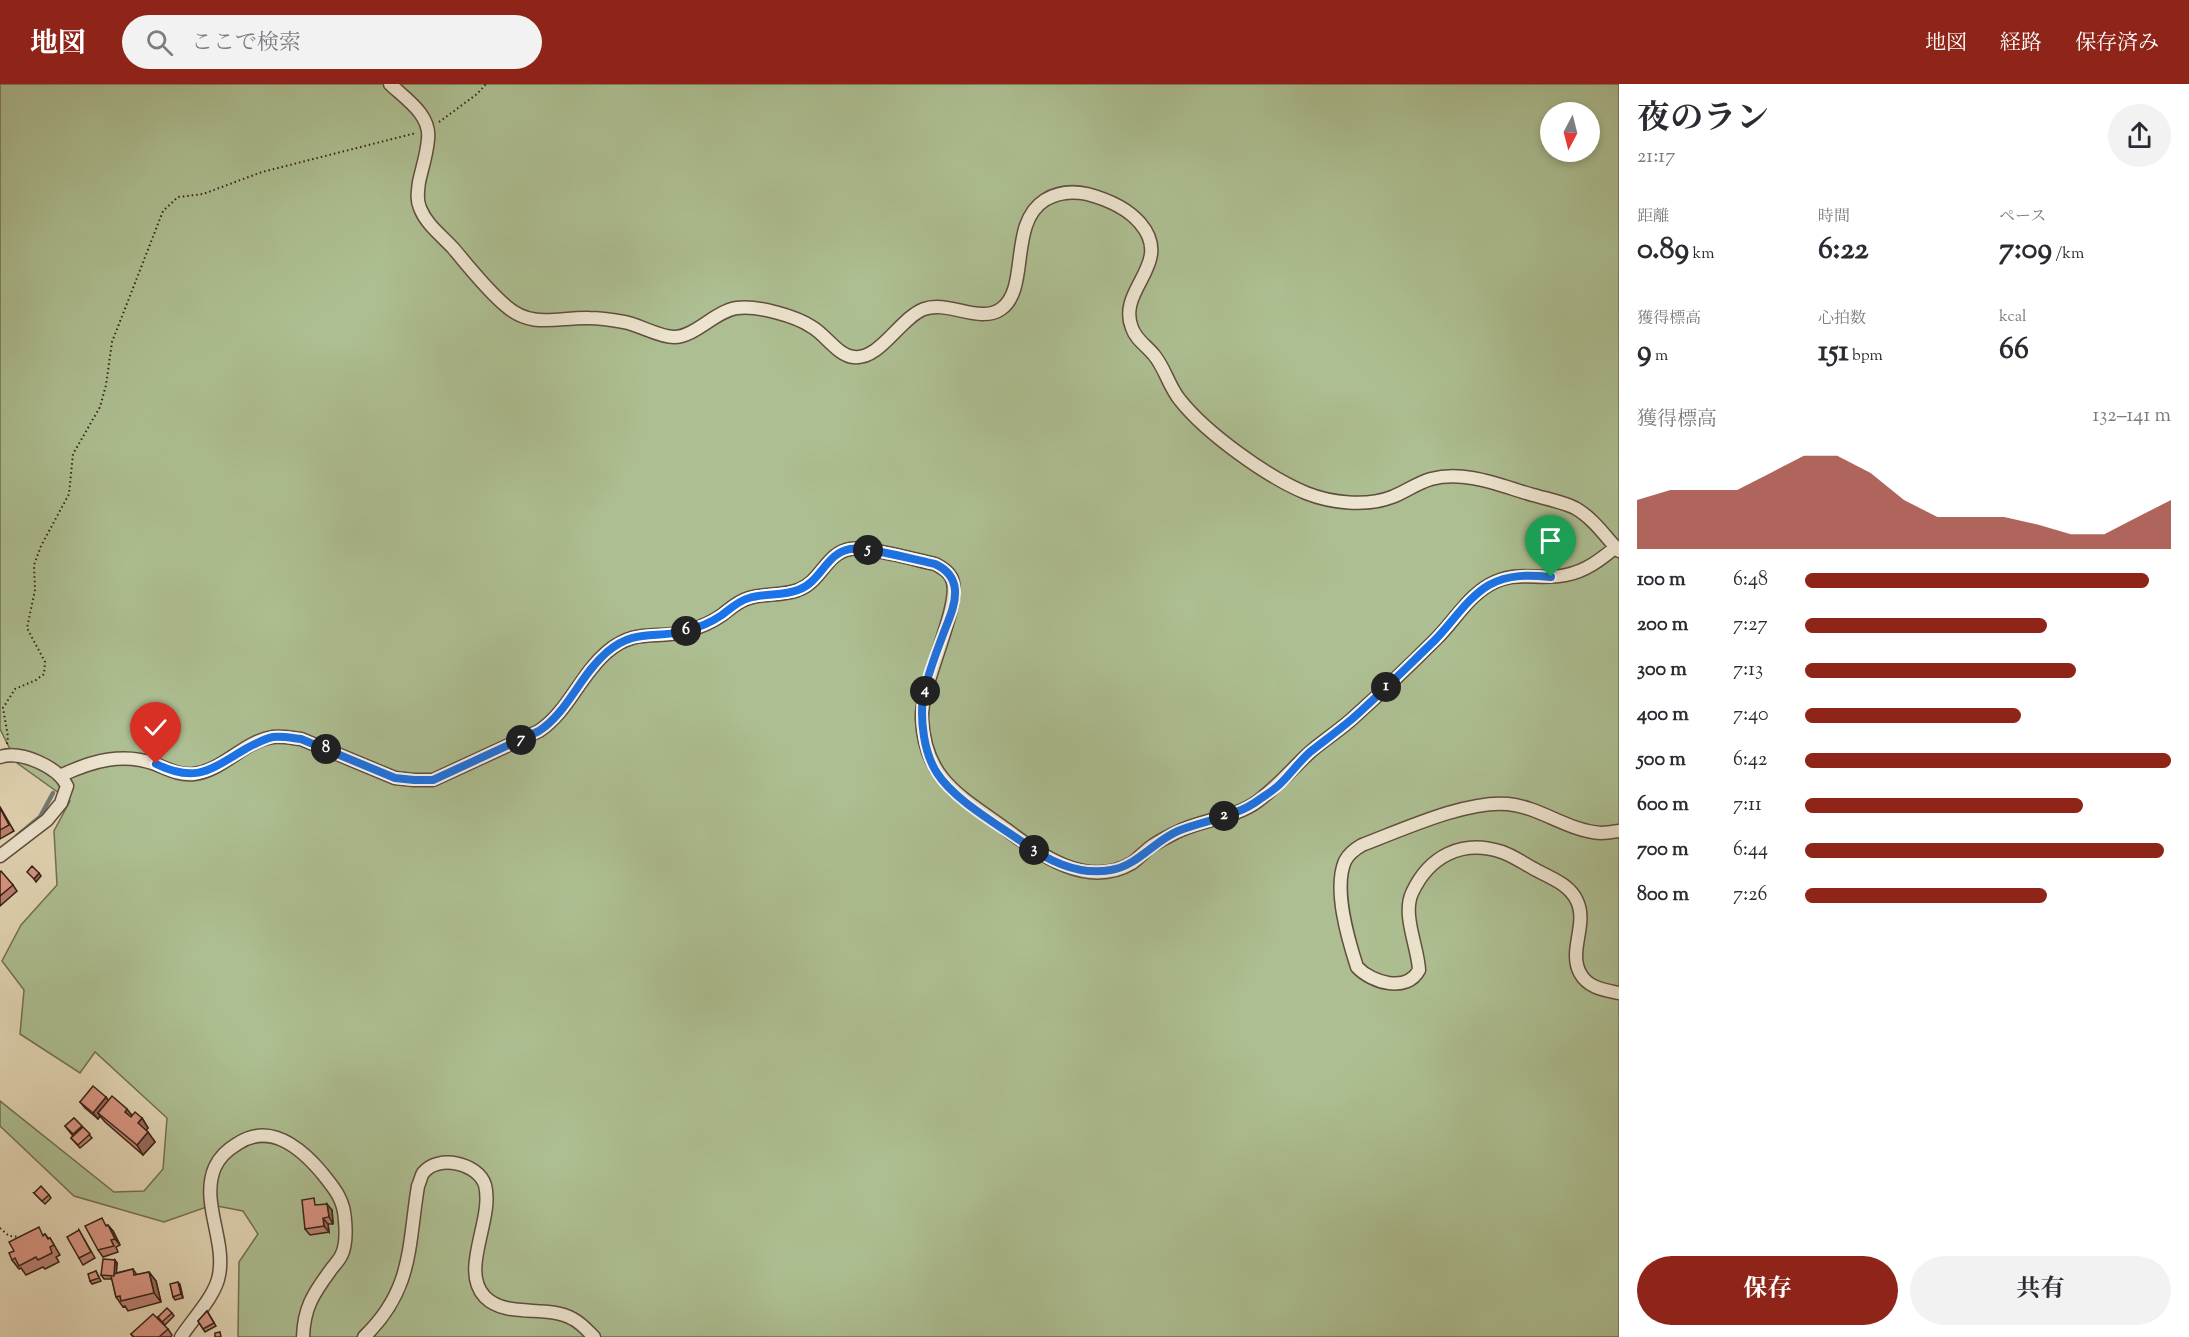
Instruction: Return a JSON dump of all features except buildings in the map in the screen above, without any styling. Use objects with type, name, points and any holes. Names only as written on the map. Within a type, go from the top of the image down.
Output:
[{"type":"street","points":[[62,775],[116,757],[136,758],[172,772],[196,774],[213,768],[260,741],[285,737],[301,739],[395,778],[433,780],[550,724],[588,673],[607,652],[625,640],[643,634],[682,632],[706,625],[747,598],[796,592],[810,585],[841,551],[858,548],[935,564],[944,568],[952,577],[955,590],[953,607],[923,696],[922,719],[928,752],[938,774],[977,810],[1034,850],[1059,864],[1097,873],[1132,863],[1151,846],[1177,831],[1220,818],[1255,803],[1279,784],[1308,754],[1352,718],[1437,638],[1489,585],[1512,576],[1551,577],[1581,572],[1617,549],[1593,521],[1574,508],[1475,478],[1447,476],[1426,480],[1392,497],[1370,503],[1336,501],[1309,494],[1265,472],[1194,417],[1176,395],[1156,357],[1132,330],[1129,313],[1151,260],[1152,245],[1143,226],[1132,216],[1116,205],[1085,194],[1067,192],[1052,196],[1040,203],[1029,216],[1012,295],[1005,307],[995,313],[983,314],[941,306],[927,307],[913,314],[873,352],[859,357],[849,357],[811,326],[759,309],[736,308],[702,324],[687,334],[675,337],[616,321],[589,318],[532,320],[520,317],[505,306],[481,281],[433,229],[420,210],[417,198],[429,129],[415,106],[390,84]]},
{"type":"street","points":[[0,856],[47,820],[61,803],[68,786],[62,775],[39,762],[18,756],[2,756]]},
{"type":"street","points":[[1619,831],[1600,833],[1576,828],[1523,807],[1508,804],[1485,804],[1435,818],[1362,845],[1351,851],[1345,861],[1341,880],[1342,907],[1357,967],[1364,974],[1378,981],[1409,982],[1419,970],[1419,958],[1410,916],[1411,896],[1423,873],[1443,855],[1462,849],[1481,847],[1503,853],[1570,890],[1581,912],[1577,956],[1579,970],[1585,980],[1597,988],[1619,993]]},
{"type":"street","points":[[181,1337],[216,1287],[219,1275],[220,1256],[211,1199],[214,1170],[219,1158],[252,1136],[279,1137],[293,1144],[313,1161],[340,1196],[344,1208],[345,1241],[341,1256],[307,1307],[303,1337]]},
{"type":"street","points":[[364,1337],[390,1307],[406,1271],[415,1204],[423,1173],[434,1165],[448,1162],[469,1167],[484,1183],[486,1210],[474,1275],[478,1289],[486,1299],[498,1305],[554,1312],[572,1318],[594,1337]]},
{"type":"path","points":[[2,756],[8,737],[3,708],[15,688],[36,680],[44,674],[45,662],[27,628],[34,590],[34,565],[41,546],[69,494],[73,454],[100,407],[106,385],[112,342],[163,211],[178,197],[203,194],[262,172],[429,129],[477,94],[486,84]]},
{"type":"path","points":[[0,1228],[9,1236],[28,1235]]},
{"type":"green space","points":[[0,84],[1619,84],[1619,1337],[238,1337],[239,1262],[258,1234],[243,1211],[212,1205],[164,1222],[74,1196],[0,1126],[0,1101],[114,1192],[144,1191],[163,1169],[167,1118],[95,1052],[80,1073],[20,1034],[24,990],[2,961],[21,925],[57,885],[54,831],[70,801],[17,763],[0,729]]},
{"type":"waterway","points":[[17,836],[40,817],[53,793]]},
{"type":"route","points":[[156,764],[172,772],[196,774],[213,768],[260,741],[285,737],[301,739],[395,778],[433,780],[550,724],[581,681],[607,652],[625,640],[643,634],[682,632],[706,625],[747,598],[796,592],[810,585],[841,551],[858,548],[935,564],[944,568],[952,577],[955,590],[953,607],[923,696],[922,719],[928,752],[938,774],[977,810],[1034,850],[1059,864],[1097,873],[1132,863],[1151,846],[1177,831],[1220,818],[1255,803],[1279,784],[1308,754],[1352,718],[1437,638],[1489,585],[1512,576],[1551,577]]}]
